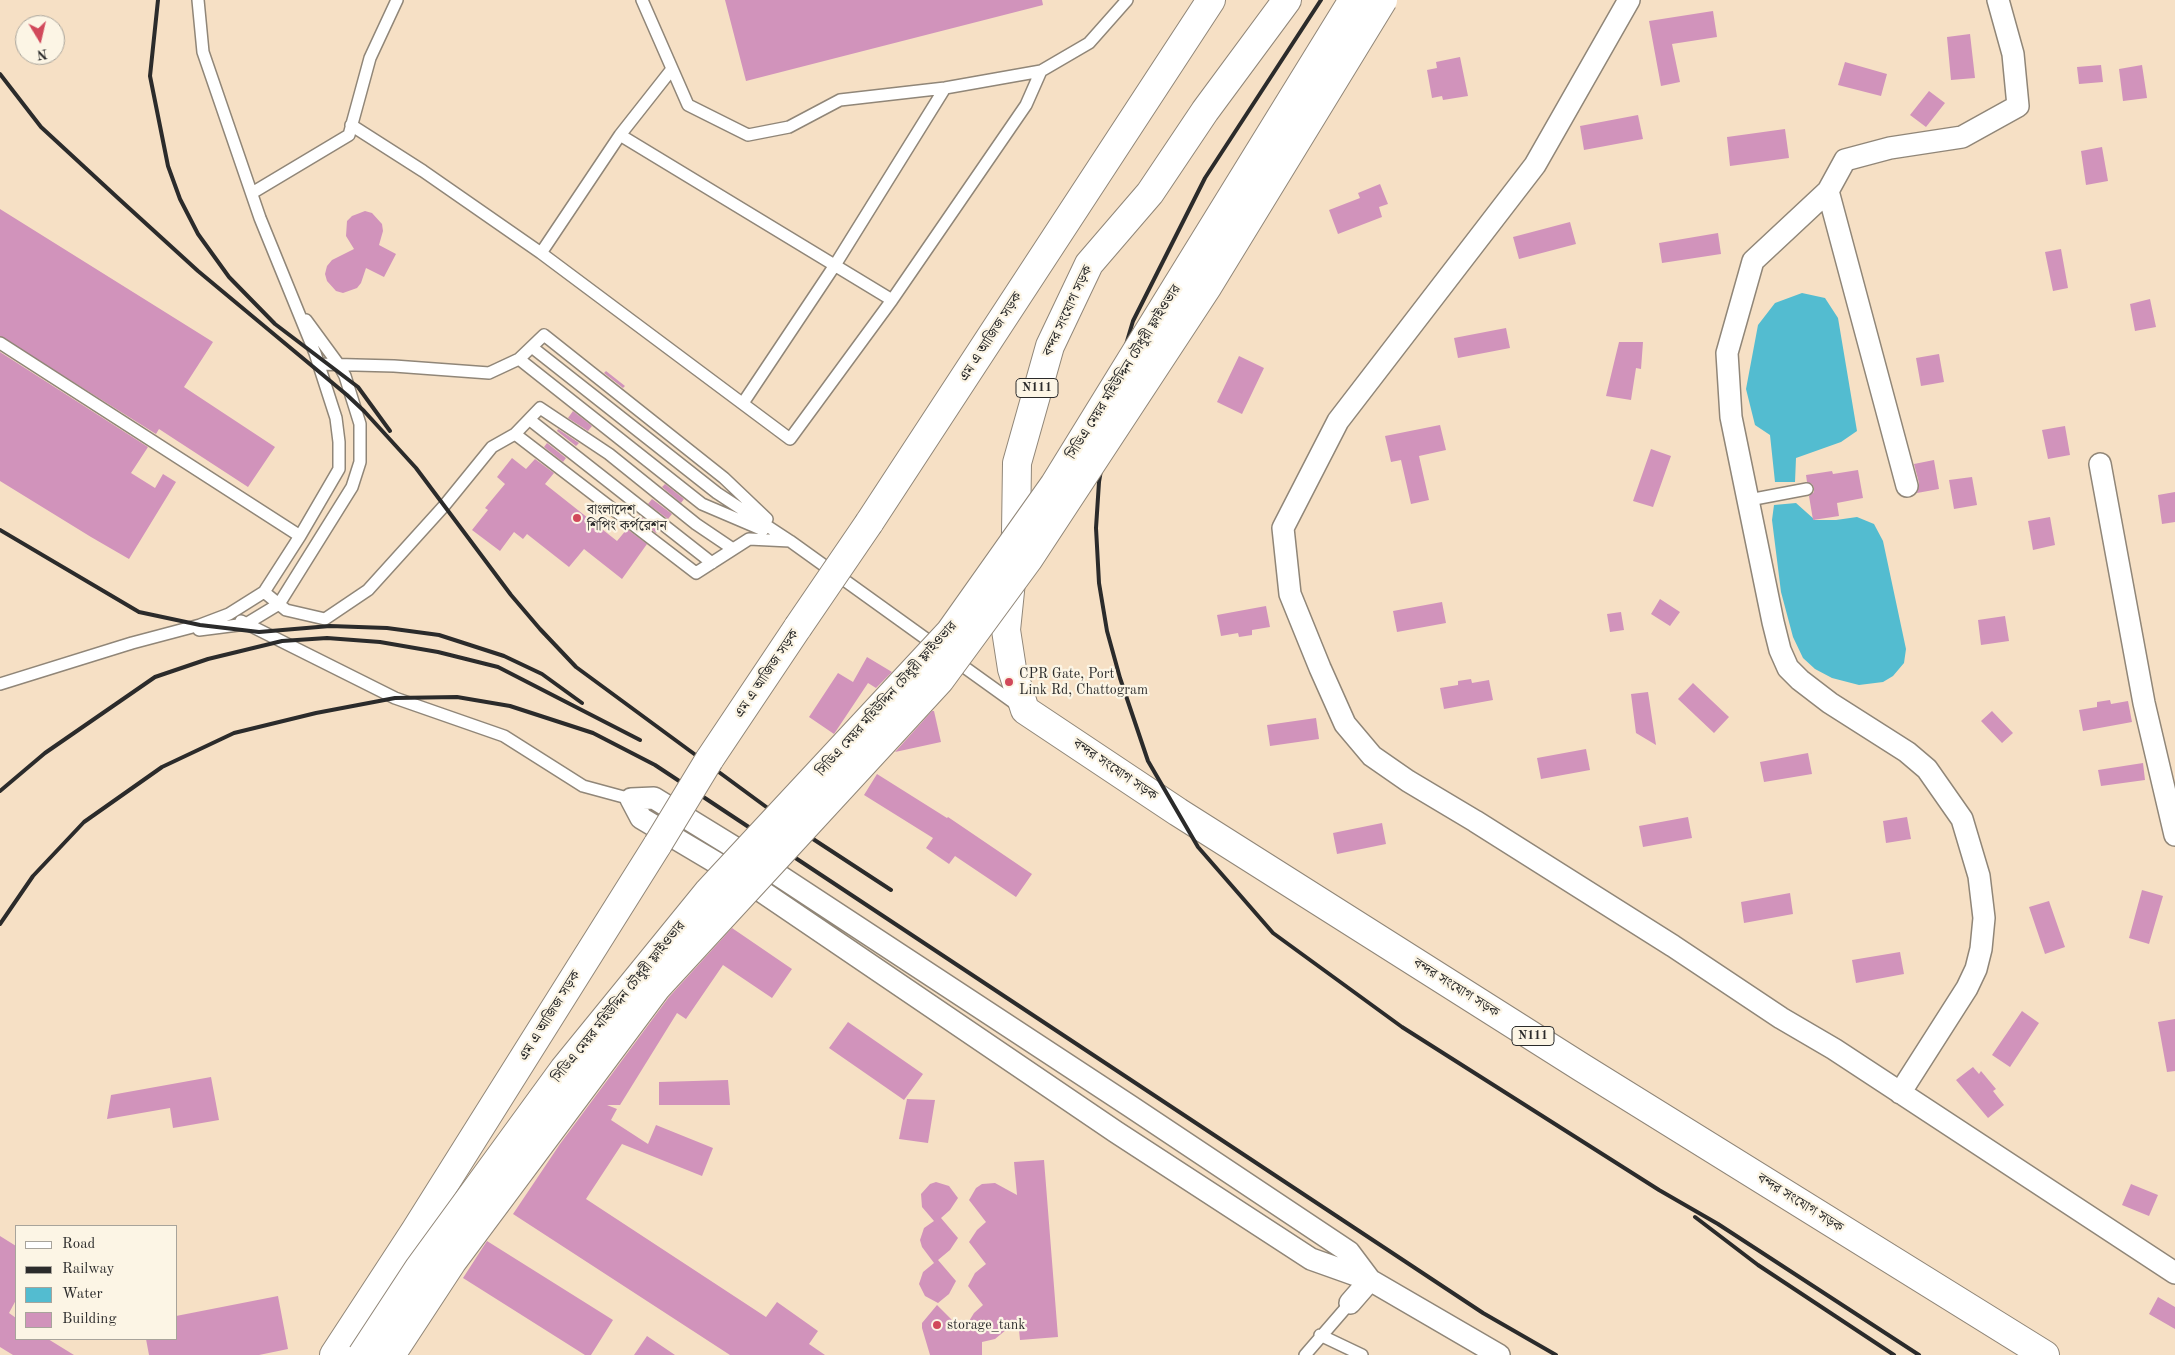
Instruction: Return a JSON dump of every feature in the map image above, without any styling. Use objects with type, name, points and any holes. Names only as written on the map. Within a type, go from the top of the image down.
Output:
[{"type":"main road","name":"এম এ আজিজ সড়ক","points":[[334,1355],[415,1231],[709,760],[869,523],[1211,0]]},
{"type":"main road","name":"বন্দর সংযোগ সড়ক","points":[[1287,0],[1205,111],[1150,192],[1089,264],[1050,346],[1017,464],[1016,533],[1006,630],[1012,669],[1025,710],[1178,812],[1590,1072],[2045,1355]]},
{"type":"main road","name":"সিডিএ মেয়র মহিউদ্দিন চৌধুরী ফ্লাইওভার","points":[[362,1355],[419,1268],[570,1061],[708,892],[950,632],[1054,485],[1353,0]]},
{"type":"main road","points":[[391,1355],[452,1262],[657,987],[940,680],[1028,560],[1208,286],[1383,0]]},
{"type":"street","points":[[1629,0],[1535,165],[1338,421],[1283,528],[1290,594],[1344,724],[1372,756],[1408,781],[1500,837],[1900,1093],[2175,1273]]},
{"type":"street","points":[[1900,1093],[1967,988],[1976,968],[1981,949],[1984,918],[1978,876],[1962,819],[1927,770],[1907,752],[1830,703],[1800,680],[1788,668],[1780,650],[1773,622],[1758,498],[1731,417],[1727,353],[1753,261],[1828,191],[1845,160],[1890,148],[1962,137],[2018,106],[2013,54],[1998,0]]},
{"type":"street","points":[[1828,191],[1907,486]]},
{"type":"street","points":[[2100,464],[2142,694],[2175,835]]},
{"type":"street","points":[[1370,1280],[1349,1252],[763,866],[654,798],[631,799],[641,818],[742,878],[1108,1127],[1294,1249],[1311,1259],[1370,1280],[1471,1341],[1499,1355]]},
{"type":"street","points":[[1350,1303],[1370,1280]]},
{"type":"lane","points":[[0,684],[200,625],[229,614],[264,592],[300,536],[339,469],[339,442],[336,418],[318,364],[252,193],[203,52],[198,0]]},
{"type":"lane","points":[[252,193],[348,135],[370,58],[397,0]]},
{"type":"lane","points":[[642,0],[688,105],[748,135],[790,127],[840,100],[946,88],[1041,71],[1089,42],[1127,0]]},
{"type":"lane","points":[[542,253],[620,135],[672,69]]},
{"type":"lane","points":[[351,125],[423,170],[542,253],[790,438],[892,300],[1026,105],[1041,71]]},
{"type":"lane","points":[[743,403],[835,265],[946,88]]},
{"type":"lane","points":[[620,135],[892,300]]},
{"type":"lane","points":[[166,634],[246,624],[278,604],[352,487],[360,462],[360,424],[345,376],[296,306]]},
{"type":"lane","points":[[318,364],[394,366],[489,373],[519,359],[533,348],[544,335],[724,478],[790,541]]},
{"type":"lane","points":[[0,343],[300,536]]},
{"type":"lane","points":[[533,348],[718,493],[790,541]]},
{"type":"lane","points":[[519,359],[702,504],[790,541]]},
{"type":"lane","points":[[264,592],[286,610],[325,619],[368,590],[444,506],[492,447],[515,434],[540,408],[609,454],[696,524],[733,549]]},
{"type":"lane","points":[[530,420],[712,563]]},
{"type":"lane","points":[[515,434],[696,573],[748,539],[790,541]]},
{"type":"lane","points":[[1758,498],[1805,490]]},
{"type":"lane","name":"বন্দর সংযোগ সড়ক","points":[[790,541],[1025,710]]},
{"type":"lane","points":[[229,614],[395,698],[504,736],[583,786],[631,799]]},
{"type":"lane","points":[[1305,1355],[1320,1335],[1350,1303]]},
{"type":"lane","points":[[1320,1335],[1362,1355]]},
{"type":"water","points":[[1802,293],[1825,298],[1838,318],[1857,431],[1841,442],[1796,458],[1795,482],[1775,482],[1770,435],[1755,425],[1746,389],[1758,325],[1775,303]]},
{"type":"water","points":[[1796,503],[1815,520],[1857,517],[1874,524],[1883,541],[1906,649],[1904,663],[1893,676],[1883,682],[1859,685],[1832,678],[1815,669],[1803,658],[1793,637],[1781,592],[1772,520],[1774,505]]},
{"type":"building","points":[[725,0],[1042,0],[1043,5],[746,81]]},
{"type":"building","points":[[1713,11],[1717,37],[1672,44],[1680,82],[1661,86],[1649,21]]},
{"type":"building","points":[[1970,34],[1975,78],[1951,80],[1947,37]]},
{"type":"building","points":[[1460,57],[1468,96],[1443,100],[1442,96],[1432,98],[1427,70],[1437,68],[1436,62]]},
{"type":"building","points":[[1845,62],[1887,74],[1881,96],[1838,85]]},
{"type":"building","points":[[2101,65],[2103,82],[2079,84],[2077,67]]},
{"type":"building","points":[[2142,65],[2147,98],[2123,101],[2119,69]]},
{"type":"building","points":[[1929,91],[1945,103],[1926,127],[1910,115]]},
{"type":"building","points":[[1638,115],[1643,139],[1584,150],[1580,126]]},
{"type":"building","points":[[1785,129],[1789,158],[1730,166],[1727,137]]},
{"type":"building","points":[[2102,147],[2108,181],[2086,185],[2081,151]]},
{"type":"building","points":[[1380,184],[1388,204],[1379,207],[1382,217],[1338,234],[1329,210],[1360,198],[1358,193]]},
{"type":"building","points":[[0,209],[213,342],[184,387],[275,447],[248,487],[159,429],[156,434],[0,336]]},
{"type":"building","points":[[365,211],[372,213],[382,224],[383,231],[379,245],[396,254],[384,277],[366,268],[361,283],[357,288],[343,293],[336,291],[327,281],[325,274],[327,266],[332,260],[354,249],[346,236],[347,221],[352,216]]},
{"type":"building","points":[[1570,222],[1576,244],[1519,259],[1513,237]]},
{"type":"building","points":[[1718,233],[1721,254],[1662,263],[1659,243]]},
{"type":"building","points":[[2061,249],[2068,288],[2053,291],[2045,252]]},
{"type":"building","points":[[2150,299],[2156,327],[2135,331],[2130,304]]},
{"type":"building","points":[[1506,328],[1510,348],[1458,358],[1454,338]]},
{"type":"building","points":[[1619,342],[1643,342],[1641,369],[1636,368],[1631,400],[1606,396]]},
{"type":"building","points":[[0,352],[148,447],[131,473],[155,488],[163,474],[176,482],[129,559],[0,481]]},
{"type":"building","points":[[1939,354],[1944,382],[1921,386],[1916,358]]},
{"type":"building","points":[[1239,356],[1264,368],[1242,414],[1217,402]]},
{"type":"building","points":[[606,371],[625,386],[623,388],[604,373]]},
{"type":"building","points":[[573,411],[592,426],[588,431],[568,418]]},
{"type":"building","points":[[1440,425],[1446,450],[1419,456],[1429,500],[1411,504],[1401,460],[1391,462],[1385,436]]},
{"type":"building","points":[[2065,426],[2070,455],[2048,459],[2042,430]]},
{"type":"building","points":[[558,429],[579,443],[576,446],[557,431]]},
{"type":"building","points":[[547,443],[566,458],[563,462],[544,447]]},
{"type":"building","points":[[1651,449],[1671,456],[1653,507],[1633,501]]},
{"type":"building","points":[[512,458],[526,469],[535,459],[554,473],[545,484],[617,541],[627,529],[647,544],[622,579],[584,549],[569,567],[527,534],[523,539],[514,532],[500,551],[472,530],[488,510],[485,508],[505,484],[497,477]]},
{"type":"building","points":[[1934,460],[1939,489],[1917,493],[1919,483],[1914,464]]},
{"type":"building","points":[[1858,470],[1863,498],[1837,503],[1839,516],[1813,520],[1809,496],[1814,492],[1814,488],[1812,484],[1807,482],[1806,475],[1832,471],[1833,474]]},
{"type":"building","points":[[1972,477],[1977,505],[1954,509],[1949,480]]},
{"type":"building","points":[[665,484],[684,499],[681,503],[662,487]]},
{"type":"building","points":[[2175,492],[2175,522],[2162,524],[2158,495]]},
{"type":"building","points":[[652,499],[672,514],[668,519],[648,504]]},
{"type":"building","points":[[639,515],[658,530],[656,533],[636,518]]},
{"type":"building","points":[[2050,517],[2055,545],[2033,550],[2028,521]]},
{"type":"building","points":[[1660,599],[1680,612],[1670,626],[1651,614]]},
{"type":"building","points":[[1442,602],[1446,623],[1397,632],[1393,611]]},
{"type":"building","points":[[1266,606],[1270,627],[1252,630],[1252,635],[1239,637],[1238,633],[1221,636],[1217,615]]},
{"type":"building","points":[[1621,612],[1624,630],[1610,632],[1607,614]]},
{"type":"building","points":[[2005,616],[2009,641],[1981,645],[1978,620]]},
{"type":"building","points":[[867,657],[892,672],[876,688],[868,683],[834,734],[809,717],[838,673],[853,682]]},
{"type":"building","points":[[1471,679],[1472,683],[1489,680],[1493,700],[1444,709],[1440,688],[1458,685],[1458,681]]},
{"type":"building","points":[[1693,683],[1729,717],[1714,733],[1678,699]]},
{"type":"building","points":[[1648,692],[1656,745],[1636,733],[1631,694]]},
{"type":"building","points":[[2110,700],[2111,704],[2128,701],[2132,722],[2083,731],[2079,710],[2097,707],[2097,702]]},
{"type":"building","points":[[934,711],[941,742],[895,752]]},
{"type":"building","points":[[1992,711],[2013,733],[2002,743],[1981,721]]},
{"type":"building","points":[[1316,718],[1319,739],[1270,746],[1267,725]]},
{"type":"building","points":[[1586,749],[1590,770],[1541,779],[1537,758]]},
{"type":"building","points":[[1808,753],[1812,774],[1764,782],[1760,762]]},
{"type":"building","points":[[2143,763],[2145,780],[2101,786],[2098,770]]},
{"type":"building","points":[[877,774],[948,817],[1032,874],[1016,897],[955,856],[949,864],[926,848],[933,838],[864,795]]},
{"type":"building","points":[[1688,817],[1692,838],[1643,847],[1639,826]]},
{"type":"building","points":[[1907,817],[1911,839],[1886,843],[1883,821]]},
{"type":"building","points":[[1382,823],[1386,844],[1337,854],[1333,833]]},
{"type":"building","points":[[2142,890],[2163,896],[2149,944],[2129,938]]},
{"type":"building","points":[[1790,893],[1793,914],[1744,923],[1741,902]]},
{"type":"building","points":[[2049,901],[2065,947],[2045,954],[2029,907]]},
{"type":"building","points":[[732,928],[792,969],[772,998],[723,965],[686,1019],[677,1013],[620,1105],[607,1105],[617,1109],[611,1120],[648,1144],[656,1125],[713,1148],[702,1176],[622,1144],[586,1199],[766,1317],[777,1302],[818,1331],[809,1344],[825,1355],[730,1355],[513,1214],[560,1144],[669,997]]},
{"type":"building","points":[[1900,952],[1904,974],[1856,983],[1852,960]]},
{"type":"building","points":[[2022,1011],[2039,1023],[2010,1067],[1992,1055]]},
{"type":"building","points":[[2175,1019],[2175,1071],[2167,1072],[2158,1022]]},
{"type":"building","points":[[848,1022],[923,1074],[904,1100],[829,1048]]},
{"type":"building","points":[[1973,1067],[1979,1074],[1981,1071],[1996,1089],[1993,1091],[2004,1105],[1988,1118],[1956,1080]]},
{"type":"building","points":[[211,1077],[219,1120],[173,1128],[170,1108],[107,1119],[111,1095]]},
{"type":"building","points":[[728,1080],[730,1105],[659,1105],[659,1082]]},
{"type":"building","points":[[907,1099],[935,1100],[928,1143],[899,1139]]},
{"type":"building","points":[[1044,1160],[1058,1337],[1020,1340],[1018,1320],[995,1339],[982,1342],[982,1355],[930,1355],[922,1323],[937,1305],[963,1331],[974,1313],[983,1305],[968,1286],[975,1273],[986,1264],[969,1242],[977,1230],[986,1222],[969,1200],[976,1188],[982,1184],[995,1183],[1017,1195],[1014,1162]]},
{"type":"building","points":[[936,1182],[949,1186],[958,1198],[950,1210],[941,1218],[958,1238],[950,1250],[938,1260],[956,1281],[949,1294],[938,1303],[925,1296],[919,1284],[923,1272],[934,1263],[922,1247],[920,1240],[924,1228],[934,1221],[922,1207],[921,1194],[930,1184]]},
{"type":"building","points":[[2131,1184],[2158,1195],[2149,1216],[2122,1205]]},
{"type":"building","points":[[0,1236],[15,1245],[15,1302],[9,1313],[15,1317],[15,1340],[50,1340],[74,1355],[13,1355],[0,1347]]},
{"type":"building","points":[[487,1241],[613,1320],[591,1355],[585,1355],[463,1278]]},
{"type":"building","points":[[278,1296],[288,1349],[259,1355],[149,1355],[146,1340],[178,1340],[178,1316]]},
{"type":"building","points":[[2158,1297],[2175,1307],[2175,1329],[2149,1314]]},
{"type":"building","points":[[647,1336],[675,1355],[634,1355]]},
{"type":"railway","points":[[158,0],[150,76],[168,166],[180,199],[198,234],[229,277],[275,324],[358,387],[390,431]]},
{"type":"railway","points":[[1321,0],[1205,178],[1133,321],[1117,375],[1099,482],[1096,528],[1099,583],[1107,631],[1120,678],[1148,761],[1198,847],[1273,933],[1402,1027],[1659,1190],[1718,1224],[1919,1355]]},
{"type":"railway","points":[[0,74],[41,127],[198,271],[364,411],[416,468],[511,595],[576,667],[784,820],[891,890]]},
{"type":"railway","points":[[0,530],[139,612],[200,625],[259,632],[330,626],[387,628],[439,635],[504,656],[542,674],[582,703]]},
{"type":"railway","points":[[0,791],[45,753],[155,677],[208,659],[282,641],[327,638],[380,642],[438,652],[498,667],[640,740]]},
{"type":"railway","points":[[0,924],[33,876],[84,822],[162,767],[234,733],[316,713],[395,698],[457,697],[510,706],[593,733],[655,765],[1483,1313],[1556,1355]]},
{"type":"railway","points":[[1695,1217],[1758,1265],[1894,1355]]},
{"type":"place","name":"বাংলাদেশ শিপিং কর্পরেশন","points":[[577,518]]},
{"type":"place","name":"CPR Gate, Port Link Rd, Chattogram","points":[[1009,682]]},
{"type":"place","name":"storage_tank","points":[[937,1325]]}]
